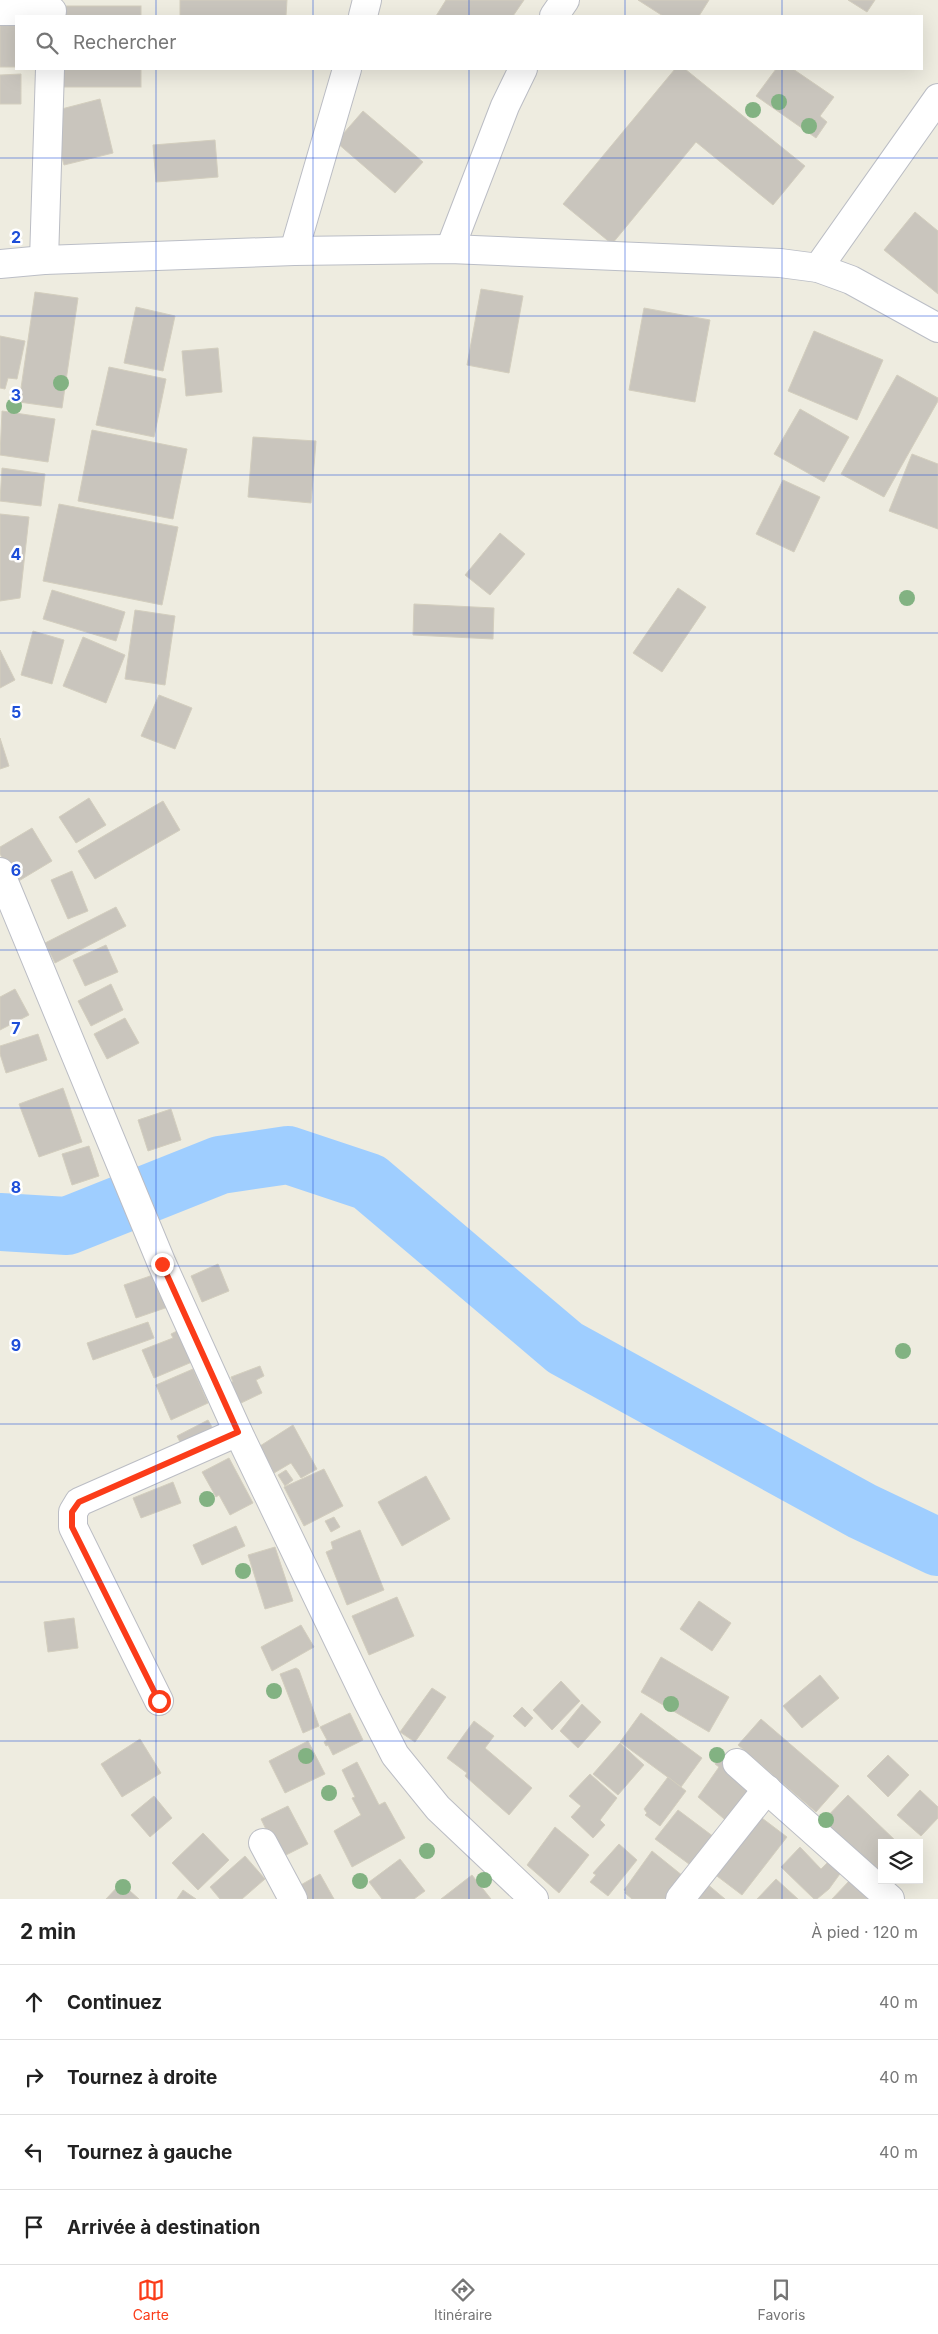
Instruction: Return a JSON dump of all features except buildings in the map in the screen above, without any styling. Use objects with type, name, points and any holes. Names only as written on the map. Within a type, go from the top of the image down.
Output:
[{"type":"street","points":[[363,15],[367,0]]},
{"type":"street","points":[[555,15],[565,0]]},
{"type":"street","points":[[0,11],[52,9]]},
{"type":"street","points":[[44,260],[50,70]]},
{"type":"street","points":[[294,251],[347,70]]},
{"type":"street","points":[[450,249],[505,106],[523,70]]},
{"type":"street","points":[[818,268],[938,98]]},
{"type":"street","points":[[0,264],[44,260],[294,251],[450,249],[770,262],[818,268],[851,280],[938,328]]},
{"type":"street","points":[[0,872],[162,1264],[238,1432],[366,1700],[395,1755],[438,1808],[534,1899]]},
{"type":"street","points":[[159,1701],[72,1527],[72,1512],[79,1502],[238,1432]]},
{"type":"street","points":[[737,1763],[890,1899]]},
{"type":"street","points":[[680,1899],[767,1789]]},
{"type":"street","points":[[263,1843],[293,1899]]},
{"type":"waterway","points":[[0,1222],[67,1226],[220,1165],[288,1155],[369,1182],[565,1348],[862,1511],[938,1547]]},
{"type":"route","points":[[159,1701],[72,1527],[72,1512],[79,1502],[238,1432],[162,1264]]}]
